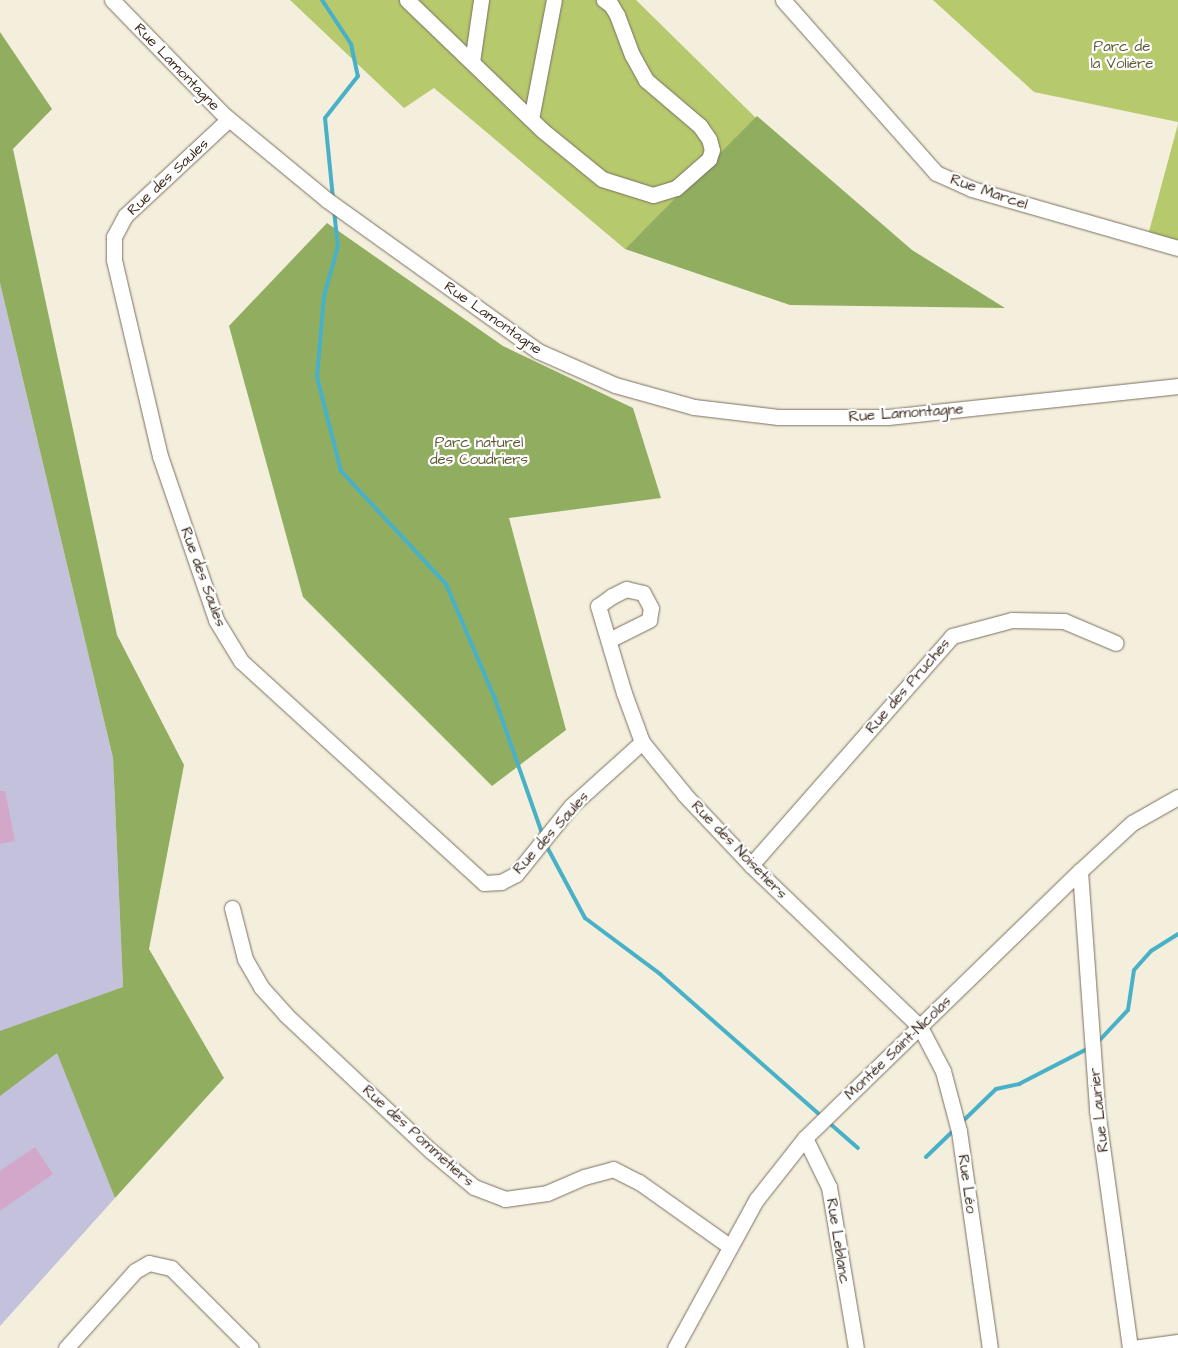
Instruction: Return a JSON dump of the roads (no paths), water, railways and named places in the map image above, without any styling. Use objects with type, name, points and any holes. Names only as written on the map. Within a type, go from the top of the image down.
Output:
[{"type":"street","name":"Rue Lamontagne","points":[[112,0],[229,119],[327,200],[538,351],[614,385],[694,407],[778,417],[888,417],[1178,386]]},
{"type":"street","points":[[407,0],[531,119],[602,179],[653,195],[676,188],[709,159],[712,150],[709,139],[700,126],[646,80],[632,55],[617,15],[611,5],[604,0]]},
{"type":"street","points":[[472,62],[481,0]]},
{"type":"street","points":[[531,119],[554,0]]},
{"type":"street","name":"Rue Marcel","points":[[783,0],[936,173],[972,189],[1178,248]]},
{"type":"street","name":"Rue des Saules","points":[[229,119],[125,216],[114,237],[114,260],[160,456],[216,620],[241,661],[484,883],[501,882],[516,874],[571,806],[642,742]]},
{"type":"street","name":"Rue des Pruches","points":[[751,865],[952,636],[1012,620],[1064,620],[1116,643]]},
{"type":"street","name":"Rue des Noisetiers","points":[[609,640],[624,693],[642,742],[685,795],[751,865],[920,1027]]},
{"type":"street","name":"Montée Saint-Nicolas","points":[[675,1348],[729,1246],[756,1200],[805,1138],[1080,871],[1132,823],[1178,797]]},
{"type":"street","name":"Rue Laurier","points":[[1080,871],[1097,1110],[1132,1348]]},
{"type":"street","name":"Rue des Pommetiers","points":[[232,908],[245,959],[261,987],[286,1015],[431,1151],[474,1188],[506,1199],[547,1193],[613,1169],[639,1182],[729,1246]]},
{"type":"street","name":"Rue Léo","points":[[920,1027],[943,1071],[960,1131],[990,1348]]},
{"type":"street","name":"Rue Leblanc","points":[[805,1138],[829,1188],[856,1348]]},
{"type":"street","points":[[66,1348],[135,1271],[149,1263],[171,1268],[251,1348]]},
{"type":"street","points":[[1132,1348],[1178,1342]]},
{"type":"waterway","points":[[322,0],[351,44],[358,76],[325,118],[333,198]]},
{"type":"waterway","points":[[334,210],[338,246],[324,296],[317,377],[341,471],[446,584],[495,699],[542,833]]},
{"type":"waterway","points":[[546,845],[585,918],[660,974],[822,1117]]},
{"type":"waterway","points":[[1097,1043],[1128,1010],[1134,970],[1151,951],[1178,934]]},
{"type":"waterway","points":[[962,1122],[996,1089],[1019,1084],[1089,1048]]},
{"type":"waterway","points":[[827,1121],[858,1148]]},
{"type":"waterway","points":[[926,1157],[955,1129]]},
{"type":"park label","name":"Parc de la Volière","points":[[1122,54]]},
{"type":"park label","name":"Parc naturel des Coudriers","points":[[479,450]]}]
